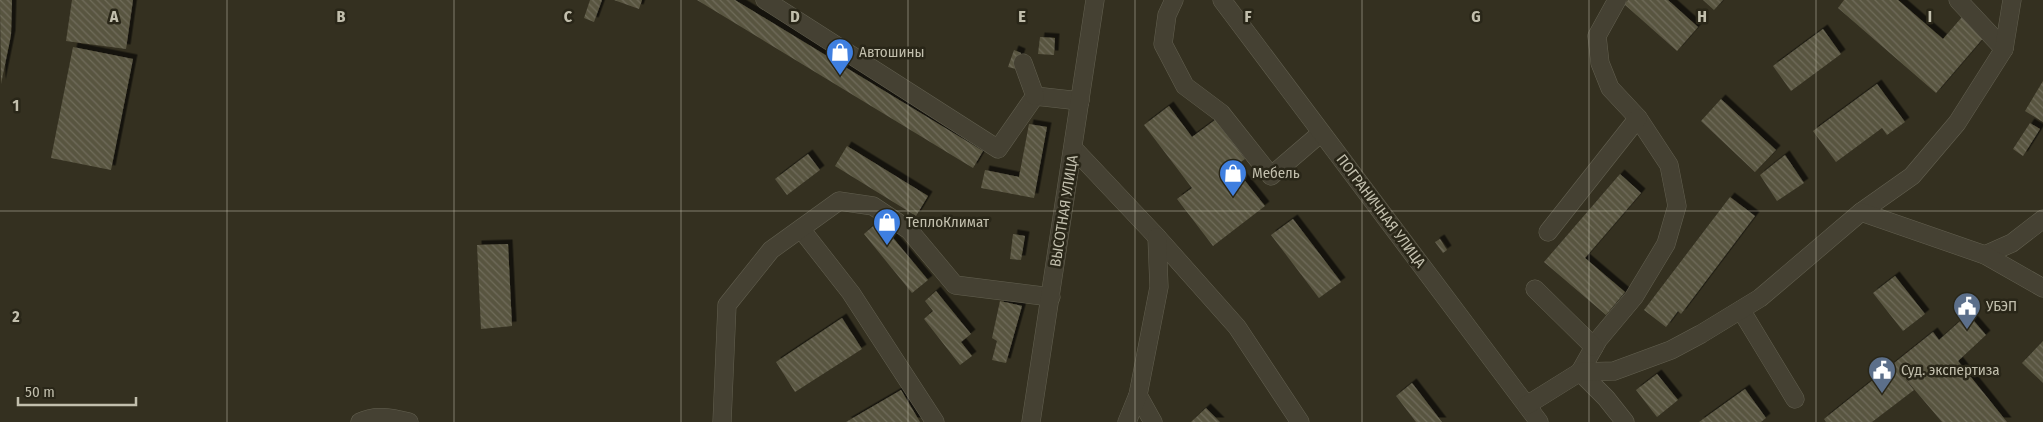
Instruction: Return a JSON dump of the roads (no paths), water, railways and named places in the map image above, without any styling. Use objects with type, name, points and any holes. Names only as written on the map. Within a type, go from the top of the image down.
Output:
[{"type":"street","points":[[765,0],[998,149],[1035,96]]},
{"type":"street","name":"ВЫСОТНАЯ УЛИЦА","points":[[1032,422],[1095,0]]},
{"type":"street","points":[[1174,0],[1167,15],[1163,44],[1186,86],[1221,112],[1271,176],[1321,133]]},
{"type":"street","name":"ПОГРАНИЧНАЯ УЛИЦА","points":[[1222,0],[1539,422]]},
{"type":"street","points":[[1527,405],[1580,372],[1594,347],[1634,297],[1666,244],[1677,206],[1669,165],[1638,118],[1610,88],[1600,64],[1597,36],[1617,0]]},
{"type":"street","points":[[1958,0],[2004,49]]},
{"type":"street","points":[[1580,372],[1614,371],[1671,350],[1741,310],[1760,298],[1861,212],[1912,176],[1957,123],[2004,49],[2012,0]]},
{"type":"street","points":[[1024,63],[1035,96]]},
{"type":"street","points":[[1035,96],[1080,101]]},
{"type":"street","points":[[1548,232],[1638,118]]},
{"type":"street","points":[[1073,148],[1157,237],[1237,327],[1300,422]]},
{"type":"street","points":[[722,422],[727,305],[771,250],[839,201],[872,206],[909,230],[955,285],[1051,297]]},
{"type":"street","points":[[1861,212],[1985,256],[2043,288]]},
{"type":"street","points":[[1985,256],[2012,243],[2043,219]]},
{"type":"street","points":[[801,229],[851,293],[936,422]]},
{"type":"street","points":[[1127,422],[1138,395],[1159,287],[1157,237]]},
{"type":"street","points":[[1535,289],[1594,347]]},
{"type":"street","points":[[1741,310],[1795,399]]},
{"type":"street","points":[[1580,372],[1606,398],[1625,422]]},
{"type":"street","points":[[1138,395],[1153,422]]},
{"type":"street","points":[[360,422],[370,417],[392,418],[409,422]]},
{"type":"place","name":"Автошины","points":[[840,76]]},
{"type":"place","name":"Мебель","points":[[1233,197]]},
{"type":"place","name":"ТеплоКлимат","points":[[887,246]]},
{"type":"place","name":"УБЭП","points":[[1967,330]]},
{"type":"place","name":"Суд. экспертиза","points":[[1882,394]]}]
